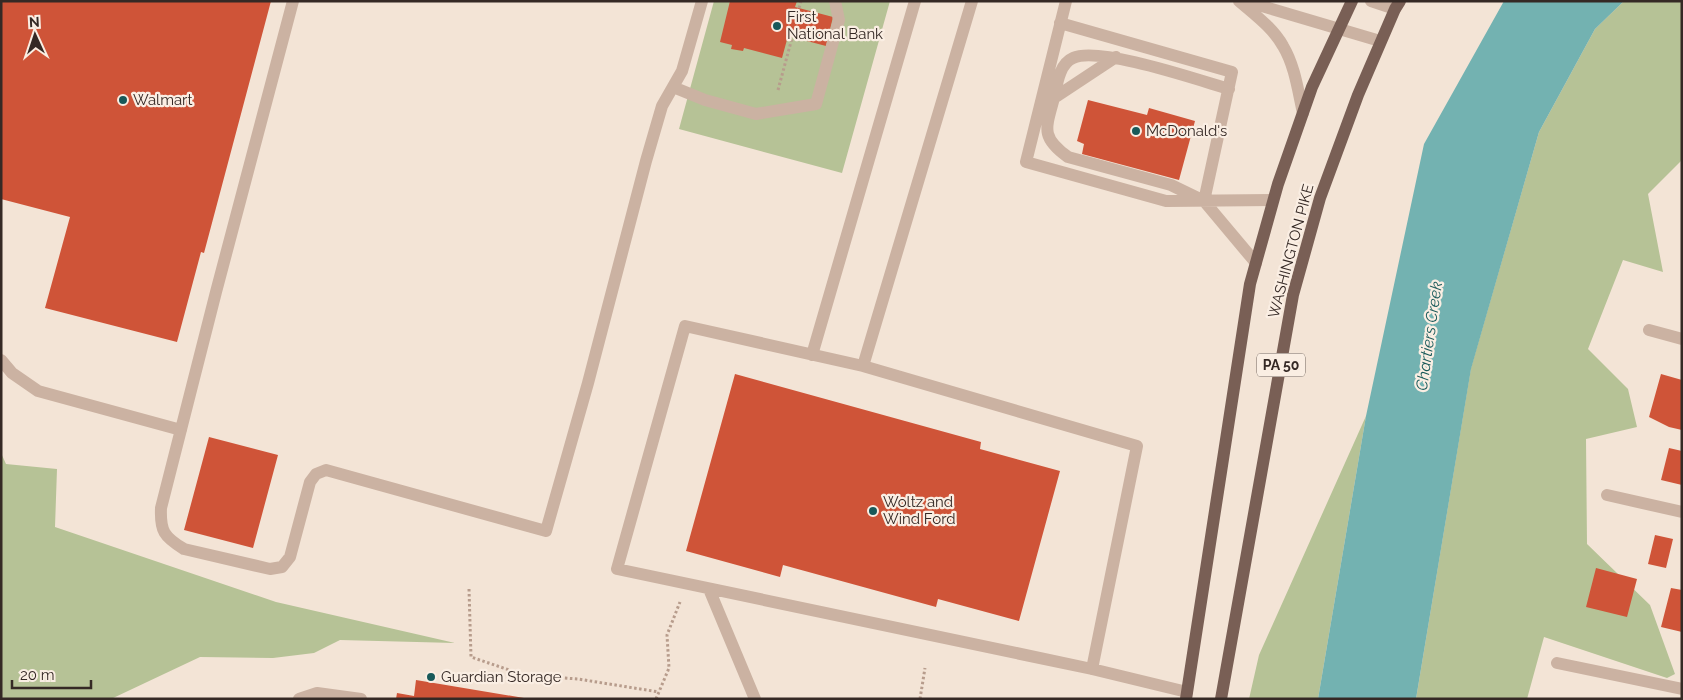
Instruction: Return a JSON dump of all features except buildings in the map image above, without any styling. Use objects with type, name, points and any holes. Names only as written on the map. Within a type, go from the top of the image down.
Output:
[{"type":"main road","name":"WASHINGTON PIKE","points":[[1187,695],[1250,284],[1274,200],[1312,87],[1352,1]]},
{"type":"main road","name":"WASHINGTON PIKE","points":[[1221,699],[1293,295],[1320,198],[1358,95],[1380,41],[1398,5]]},
{"type":"street","points":[[293,1],[161,508],[160,524],[173,543],[184,549],[270,569],[282,567],[290,558],[310,482],[316,474],[326,470],[546,531],[588,383],[662,106],[682,71],[702,1]]},
{"type":"street","points":[[673,87],[705,100],[756,114],[816,104],[839,20],[835,1]]},
{"type":"street","points":[[812,355],[915,1]]},
{"type":"street","points":[[863,366],[972,1]]},
{"type":"street","points":[[1066,1],[1026,162],[1166,201],[1274,200]]},
{"type":"street","points":[[1239,1],[1270,28],[1283,45],[1291,62],[1303,113]]},
{"type":"street","points":[[1245,1],[1380,41]]},
{"type":"street","points":[[1371,1],[1398,5]]},
{"type":"street","points":[[1060,24],[1232,72],[1204,201]]},
{"type":"street","points":[[1229,89],[1116,57],[1088,54],[1072,58],[1062,69],[1048,122],[1048,135],[1054,147],[1068,157],[1171,185],[1204,201],[1256,263]]},
{"type":"street","points":[[1054,98],[1116,57]]},
{"type":"street","points":[[1092,669],[1136,446],[863,366],[685,326],[617,569],[1092,669],[1187,695]]},
{"type":"street","points":[[1649,330],[1682,339]]},
{"type":"street","points":[[1,360],[12,373],[38,391],[181,430]]},
{"type":"street","points":[[1607,495],[1682,512]]},
{"type":"street","points":[[709,589],[755,699]]},
{"type":"street","points":[[1557,663],[1682,689]]},
{"type":"street","points":[[300,699],[317,693],[361,699]]},
{"type":"path","points":[[799,8],[801,1]]},
{"type":"path","points":[[772,112],[792,38]]},
{"type":"path","points":[[656,699],[669,668],[667,635],[686,584]]},
{"type":"path","points":[[469,589],[471,657],[524,675],[578,679],[659,692]]},
{"type":"path","points":[[920,699],[925,668]]},
{"type":"green space","points":[[714,1],[890,1],[842,173],[679,129]]},
{"type":"green space","points":[[1624,1],[1682,1],[1682,160],[1648,194],[1663,272],[1623,260],[1588,349],[1628,389],[1637,427],[1586,439],[1587,544],[1650,605],[1675,674],[1667,678],[1544,637],[1527,699],[1416,699],[1471,368],[1539,132],[1595,29]]},
{"type":"green space","points":[[1366,416],[1318,699],[1249,699],[1259,655]]},
{"type":"green space","points":[[1,453],[6,464],[57,469],[55,527],[276,602],[455,643],[340,640],[314,653],[273,658],[200,657],[111,699],[1,699]]},
{"type":"water","name":"Chartiers Creek","points":[[1504,1],[1624,1],[1595,29],[1539,132],[1471,369],[1416,699],[1318,699],[1366,416],[1424,144]]},
{"type":"place","name":"First National Bank","points":[[777,26]]},
{"type":"place","name":"Walmart","points":[[123,100]]},
{"type":"place","name":"McDonald's","points":[[1136,131]]},
{"type":"place","name":"Woltz and Wind Ford","points":[[873,511]]},
{"type":"place","name":"Guardian Storage","points":[[431,677]]}]
